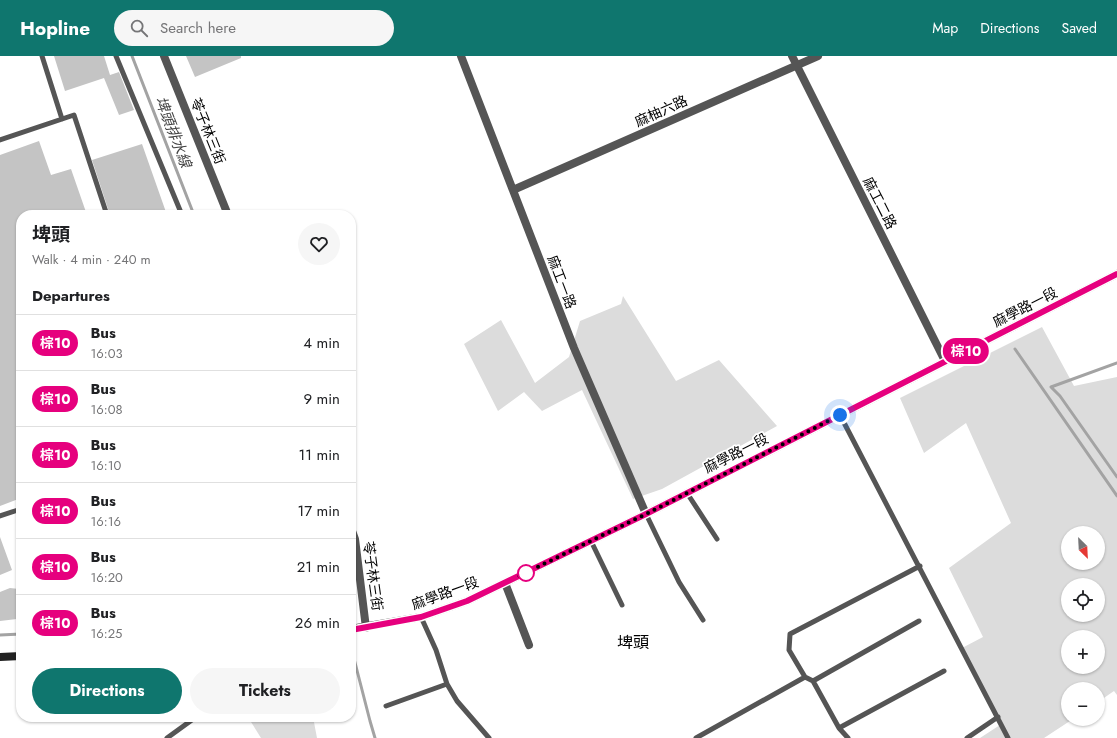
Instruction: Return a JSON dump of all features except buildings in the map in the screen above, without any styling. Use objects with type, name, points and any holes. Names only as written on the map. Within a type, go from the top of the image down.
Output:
[{"type":"main road","name":"麻學路一段","points":[[356,629],[421,617],[467,601],[646,514],[1117,274]]},
{"type":"main road","points":[[0,658],[16,656]]},
{"type":"street","name":"苓子林三街","points":[[164,56],[226,210]]},
{"type":"street","name":"麻工一路","points":[[461,56],[574,348],[646,514]]},
{"type":"street","name":"麻工二路","points":[[792,56],[945,362]]},
{"type":"street","name":"麻柚六路","points":[[513,190],[818,56]]},
{"type":"street","name":"苓子林三街","points":[[356,547],[366,628]]},
{"type":"street","points":[[505,583],[529,645]]},
{"type":"lane","points":[[42,56],[62,119]]},
{"type":"lane","points":[[116,56],[180,210]]},
{"type":"lane","points":[[0,140],[74,115],[105,210]]},
{"type":"lane","points":[[840,415],[920,566],[1008,738]]},
{"type":"lane","points":[[687,493],[717,539]]},
{"type":"lane","points":[[0,516],[16,511]]},
{"type":"lane","points":[[646,514],[679,582],[703,620]]},
{"type":"lane","points":[[591,541],[622,605]]},
{"type":"lane","points":[[846,737],[839,728],[813,681],[805,677],[789,650],[790,634],[920,566]]},
{"type":"lane","points":[[421,617],[436,650],[447,684],[457,701],[489,738]]},
{"type":"lane","points":[[813,681],[920,621]]},
{"type":"lane","points":[[839,728],[944,671]]},
{"type":"lane","points":[[696,738],[805,677]]},
{"type":"lane","points":[[386,706],[447,684]]},
{"type":"lane","points":[[967,738],[998,717]]},
{"type":"lane","points":[[167,738],[189,722]]},
{"type":"shaded area","points":[[623,296],[676,381],[719,360],[777,426],[662,489],[633,499],[582,390],[542,411],[524,392],[498,411],[464,344],[501,320],[535,383],[569,357],[580,321],[621,304]]},
{"type":"shaded area","points":[[1042,327],[1074,386],[1117,377],[1117,695],[1114,691],[1105,697],[1105,682],[1061,682],[1061,726],[1062,726],[1044,738],[980,738],[1000,725],[962,648],[983,637],[949,568],[1011,523],[966,423],[924,453],[900,398]]},
{"type":"shaded area","points":[[251,722],[314,722],[317,738],[261,738]]},
{"type":"waterway","name":"埤頭排水線","points":[[132,56],[192,210]]},
{"type":"waterway","points":[[1015,349],[1117,496]]},
{"type":"waterway","points":[[1117,363],[1051,387],[1060,396],[1117,477]]},
{"type":"waterway","points":[[0,635],[16,634]]},
{"type":"waterway","name":"埤頭排水線","points":[[356,666],[375,738]]},
{"type":"bus line","name":"棕10","points":[[356,629],[421,617],[467,601],[646,514],[1117,274]]},
{"type":"district","name":"埤頭","points":[[633,642]]},
{"type":"route","points":[[526,573],[519,576],[646,514],[840,415]]}]
